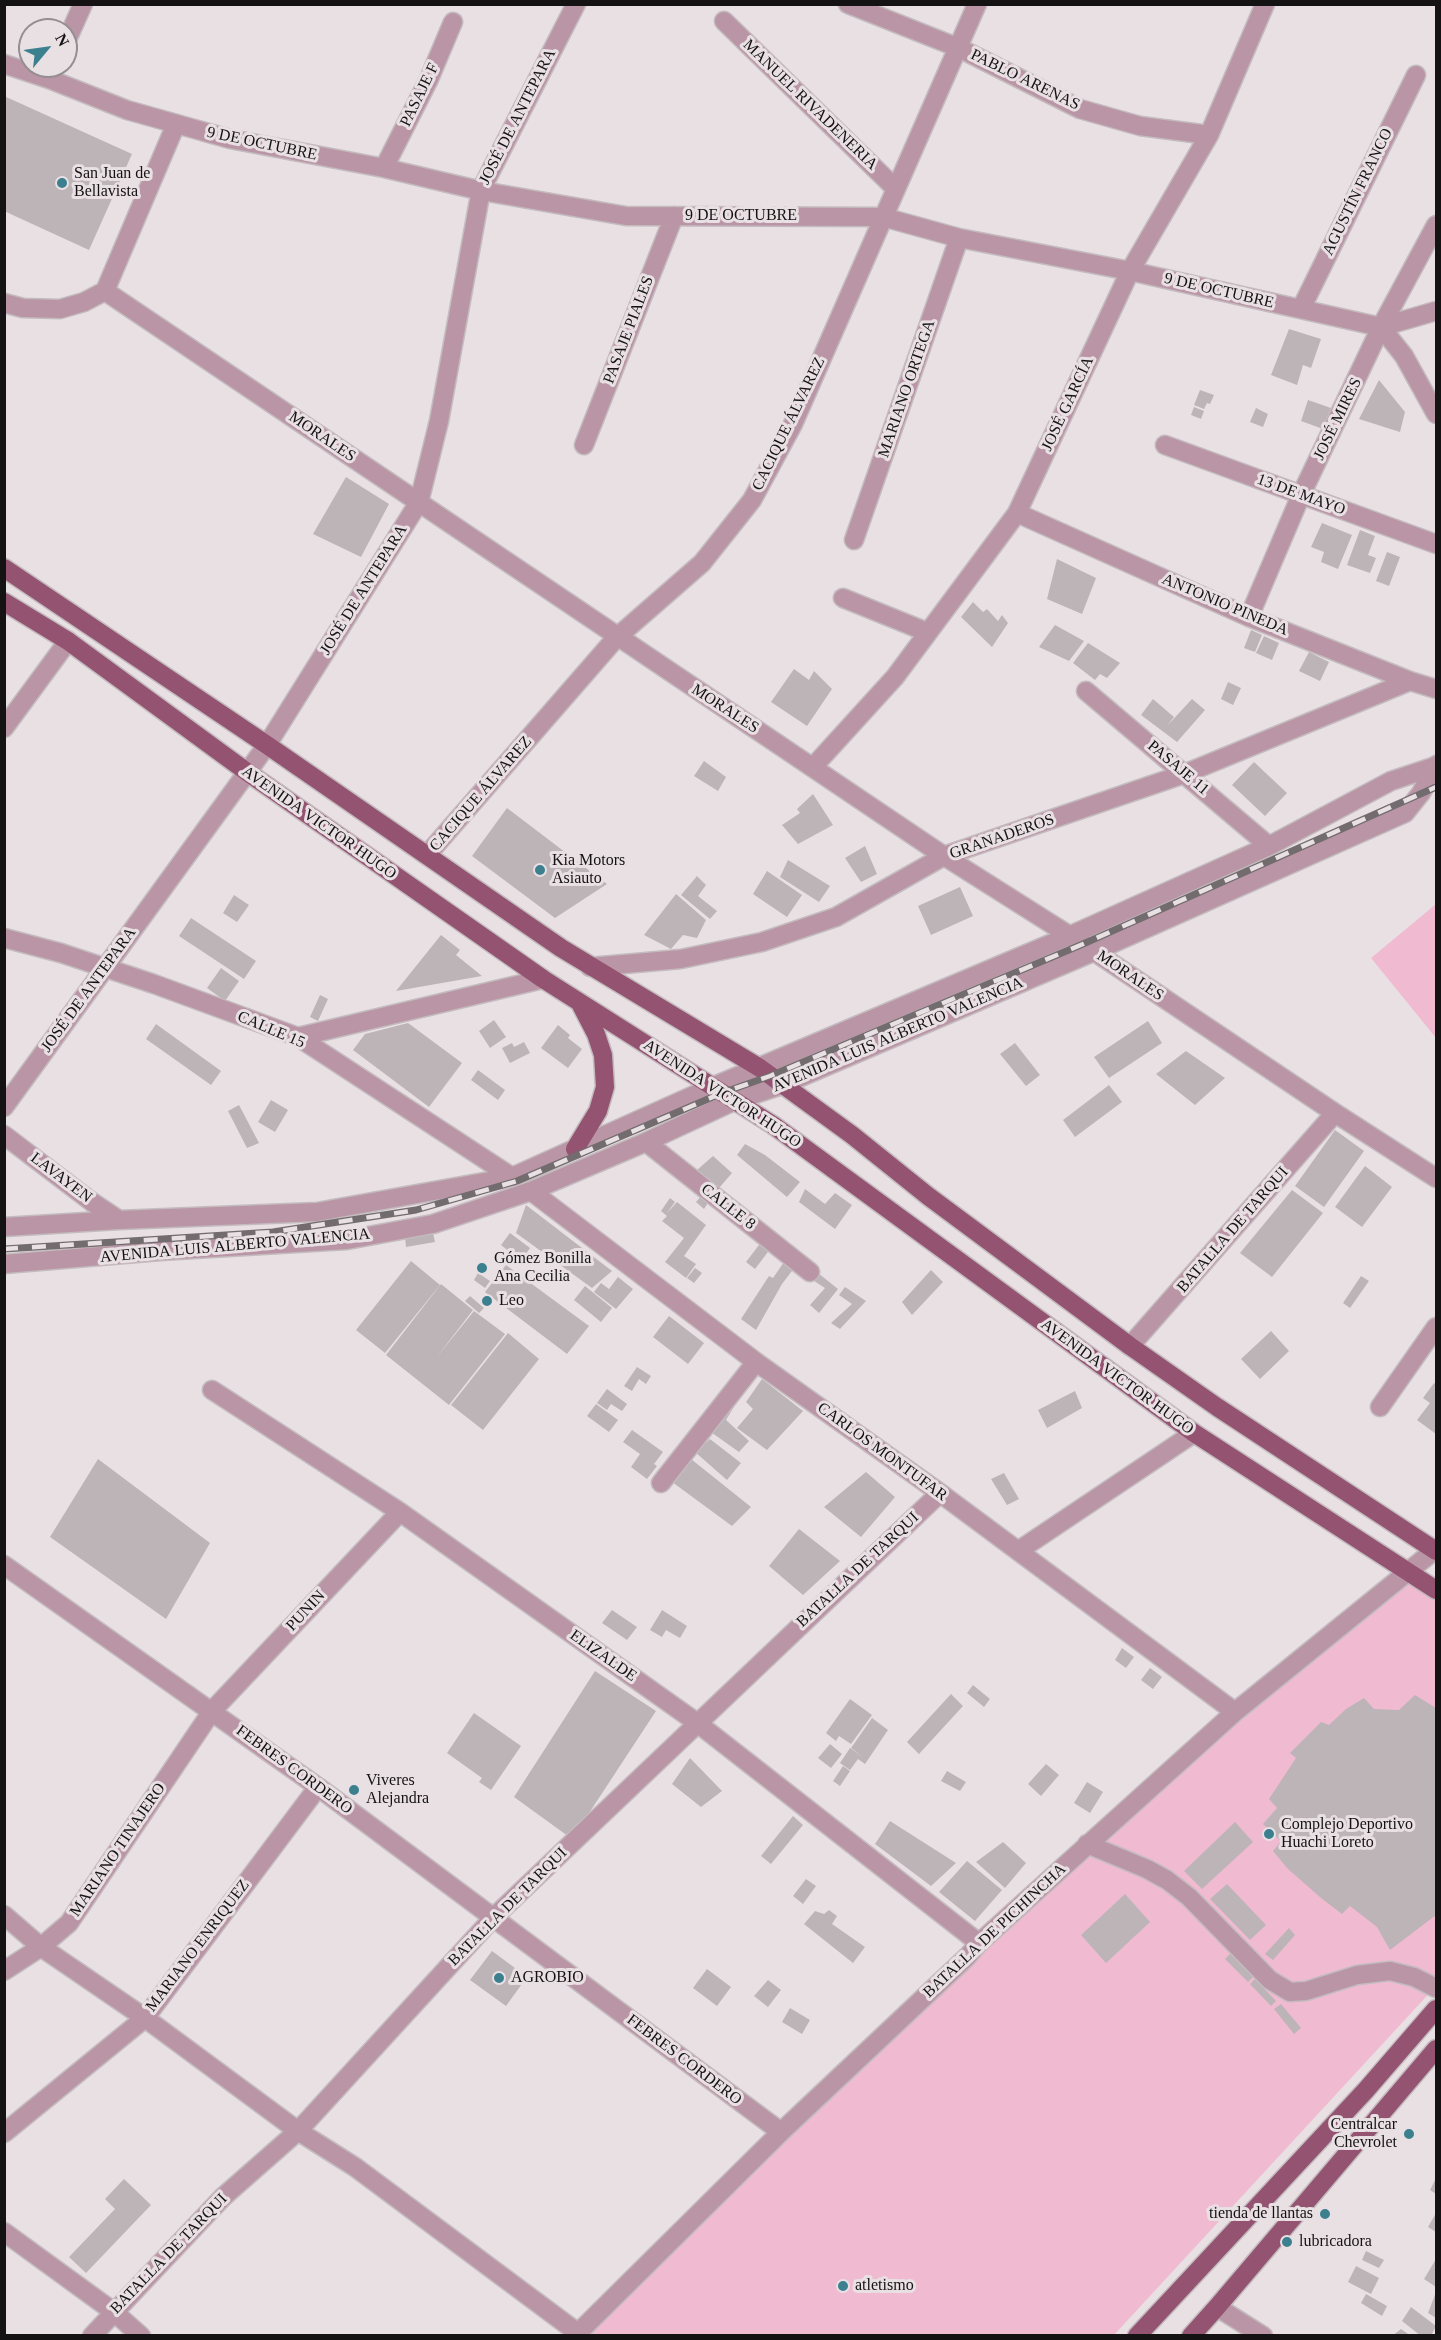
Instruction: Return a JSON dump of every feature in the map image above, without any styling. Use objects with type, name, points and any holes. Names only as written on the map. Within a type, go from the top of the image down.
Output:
[{"type":"main road","name":"AVENIDA VICTOR HUGO","points":[[4,568],[590,967],[760,1068],[1130,1346],[1217,1407],[1436,1550]]},
{"type":"main road","name":"AVENIDA VICTOR HUGO","points":[[4,602],[68,641],[247,772],[543,980],[773,1125],[1194,1433],[1437,1590]]},
{"type":"main road","points":[[576,1149],[598,1111],[605,1087],[603,1055],[596,1034],[580,1003]]},
{"type":"main road","points":[[1137,2336],[1366,2090],[1437,2009]]},
{"type":"main road","points":[[1191,2336],[1437,2049]]},
{"type":"street","points":[[77,18],[83,4]]},
{"type":"street","name":"JOSÉ DE ANTEPARA","points":[[4,1107],[267,745],[419,502],[439,422],[481,190],[576,4]]},
{"type":"street","name":"PABLO ARENAS","points":[[848,4],[959,48],[1080,109],[1140,126],[1209,135]]},
{"type":"street","name":"CACIQUE ÁLVAREZ","points":[[427,855],[616,638],[702,563],[752,501],[792,424],[977,4]]},
{"type":"street","name":"JOSÉ GARCÍA","points":[[813,767],[895,677],[1017,513],[1130,271],[1209,135],[1261,5]]},
{"type":"street","name":"MANUEL RIVADENERIA","points":[[724,21],[896,189]]},
{"type":"street","name":"PASAJE F","points":[[384,168],[429,79],[453,22]]},
{"type":"street","name":"AGUSTÍN FRANCO","points":[[1300,309],[1416,75]]},
{"type":"street","name":"9 DE OCTUBRE","points":[[64,78],[127,110],[230,139],[384,168],[481,190],[626,216],[883,217],[959,238],[1130,271],[1382,327]]},
{"type":"street","points":[[4,303],[23,308],[60,309],[84,302],[105,291],[176,124]]},
{"type":"street","name":"PASAJE PIALES","points":[[584,445],[674,216]]},
{"type":"street","name":"JOSÉ MIRES","points":[[1249,617],[1301,495],[1382,327],[1437,225]]},
{"type":"street","name":"MARIANO ORTEGA","points":[[854,540],[959,238]]},
{"type":"street","name":"MORALES","points":[[105,291],[419,502],[616,638],[944,856],[1437,1178]]},
{"type":"street","points":[[1437,311],[1382,327],[1404,356],[1437,414]]},
{"type":"street","name":"13 DE MAYO","points":[[1165,445],[1437,544]]},
{"type":"street","name":"ANTONIO PINEDA","points":[[1017,513],[1249,617],[1410,681],[1437,689]]},
{"type":"street","points":[[843,598],[927,632]]},
{"type":"street","points":[[4,728],[68,641]]},
{"type":"street","name":"GRANADEROS","points":[[590,967],[681,960],[762,942],[836,917],[944,856],[1184,774],[1410,681]]},
{"type":"street","name":"PASAJE 11","points":[[1086,691],[1269,846]]},
{"type":"street","name":"AVENIDA LUIS ALBERTO VALENCIA","points":[[4,1227],[317,1212],[512,1177],[712,1087],[1069,936],[1269,846],[1391,781],[1436,766]]},
{"type":"street","name":"AVENIDA LUIS ALBERTO VALENCIA","points":[[4,1264],[347,1240],[433,1224],[531,1191],[646,1142],[734,1101],[782,1085],[1094,952],[1405,813],[1421,793],[1436,766]]},
{"type":"street","name":"CALLE 15","points":[[4,938],[61,953],[154,984],[298,1037],[512,1177]]},
{"type":"street","points":[[298,1037],[543,980]]},
{"type":"street","name":"BATALLA DE TARQUI","points":[[1130,1346],[1335,1113]]},
{"type":"street","name":"LAVAYEN","points":[[4,1135],[119,1220]]},
{"type":"street","name":"CALLE 8","points":[[646,1142],[810,1272]]},
{"type":"street","name":"CARLOS MONTUFAR","points":[[531,1191],[756,1362],[940,1493],[1235,1712]]},
{"type":"street","points":[[1380,1407],[1437,1327]]},
{"type":"street","points":[[661,1484],[756,1362]]},
{"type":"street","name":"ELIZALDE","points":[[212,1390],[400,1512],[696,1722],[979,1943]]},
{"type":"street","points":[[1018,1551],[1194,1433]]},
{"type":"street","name":"BATALLA DE TARQUI","points":[[92,2336],[223,2197],[298,2131],[493,1917],[940,1493]]},
{"type":"street","name":"PUNIN","points":[[212,1710],[400,1512]]},
{"type":"street","name":"BATALLA DE PICHINCHA","points":[[576,2334],[781,2132],[968,1957],[979,1943],[1235,1712],[1436,1550]]},
{"type":"street","name":"FEBRES CORDERO","points":[[4,1565],[318,1787],[781,2132]]},
{"type":"street","name":"MARIANO TINAJERO","points":[[4,1971],[40,1947],[69,1923],[212,1710]]},
{"type":"street","name":"MARIANO ENRIQUEZ","points":[[4,2133],[145,2018],[318,1787]]},
{"type":"street","points":[[1088,1844],[1167,1880],[1188,1897],[1270,1980],[1290,1992],[1306,1990],[1358,1975],[1390,1971],[1414,1977],[1437,1988]]},
{"type":"street","points":[[4,1914],[40,1947],[145,2018],[298,2131],[355,2167],[576,2334]]},
{"type":"street","points":[[4,2232],[114,2312],[141,2336]]},
{"type":"street","points":[[1217,2307],[1263,2336]]},
{"type":"shaded area","points":[[1436,904],[1436,1038],[1371,958]]},
{"type":"shaded area","name":"Complejo Deportivo Huachi Loreto","points":[[1409,1571],[1436,1590],[1436,1986],[1114,2335],[569,2336],[967,1957]]},
{"type":"building","name":"San Juan de Bellavista","points":[[4,96],[132,154],[89,250],[4,211]]},
{"type":"building","points":[[1289,329],[1321,339],[1311,368],[1303,365],[1297,385],[1271,375]]},
{"type":"building","points":[[1379,380],[1405,412],[1400,432],[1359,419]]},
{"type":"building","points":[[1200,390],[1214,395],[1210,404],[1207,403],[1204,409],[1194,405]]},
{"type":"building","points":[[1308,400],[1331,408],[1323,429],[1301,421]]},
{"type":"building","points":[[1194,407],[1204,411],[1201,419],[1191,415]]},
{"type":"building","points":[[1256,408],[1268,414],[1263,427],[1250,422]]},
{"type":"building","points":[[346,477],[389,504],[361,557],[313,534]]},
{"type":"building","points":[[1322,523],[1352,535],[1338,569],[1321,562],[1324,552],[1311,547]]},
{"type":"building","points":[[1360,530],[1375,536],[1368,555],[1376,558],[1370,573],[1347,565]]},
{"type":"building","points":[[1387,552],[1400,557],[1389,586],[1376,581]]},
{"type":"building","points":[[1057,559],[1096,578],[1082,614],[1047,599]]},
{"type":"building","points":[[973,602],[983,612],[987,609],[998,621],[1002,615],[1008,623],[992,647],[961,617]]},
{"type":"building","points":[[1055,625],[1084,641],[1069,661],[1039,647]]},
{"type":"building","points":[[1251,630],[1262,635],[1255,652],[1244,648]]},
{"type":"building","points":[[1264,636],[1279,643],[1272,660],[1256,653]]},
{"type":"building","points":[[1088,643],[1120,663],[1107,678],[1100,674],[1095,680],[1073,663]]},
{"type":"building","points":[[1309,652],[1329,662],[1320,681],[1299,671]]},
{"type":"building","points":[[794,669],[809,680],[814,671],[832,689],[807,726],[771,702]]},
{"type":"building","points":[[1228,682],[1241,688],[1233,705],[1221,699]]},
{"type":"building","points":[[1153,699],[1174,717],[1167,726],[1192,699],[1205,710],[1177,742],[1141,715]]},
{"type":"building","points":[[704,761],[726,777],[718,791],[694,776]]},
{"type":"building","points":[[1254,762],[1287,793],[1265,816],[1232,785]]},
{"type":"building","points":[[813,794],[833,825],[798,844],[782,825],[800,813],[797,809]]},
{"type":"building","name":"Kia Motors Asiauto","points":[[507,808],[607,884],[555,918],[472,856]]},
{"type":"building","points":[[865,846],[877,874],[861,882],[845,858]]},
{"type":"building","points":[[788,860],[830,886],[819,902],[780,877]]},
{"type":"building","points":[[767,871],[802,895],[787,917],[753,894]]},
{"type":"building","points":[[697,876],[706,885],[698,896],[717,911],[710,919],[681,895]]},
{"type":"building","points":[[960,887],[973,916],[931,935],[918,906]]},
{"type":"building","points":[[676,894],[706,920],[697,938],[683,935],[671,949],[644,935]]},
{"type":"building","points":[[234,895],[249,905],[237,922],[223,913]]},
{"type":"building","points":[[191,918],[256,961],[244,979],[179,936]]},
{"type":"building","points":[[441,935],[460,950],[456,955],[482,976],[396,991]]},
{"type":"building","points":[[221,968],[239,981],[225,1001],[207,988]]},
{"type":"building","points":[[320,995],[328,999],[318,1021],[310,1017]]},
{"type":"building","points":[[494,1020],[506,1037],[490,1048],[479,1031]]},
{"type":"building","points":[[1148,1021],[1162,1043],[1109,1078],[1094,1057]]},
{"type":"building","points":[[408,1023],[462,1063],[429,1107],[353,1050],[365,1034]]},
{"type":"building","points":[[156,1024],[221,1071],[211,1085],[146,1039]]},
{"type":"building","points":[[558,1025],[570,1035],[568,1038],[582,1049],[568,1068],[541,1048]]},
{"type":"building","points":[[524,1042],[530,1053],[510,1063],[502,1048],[512,1043],[514,1047]]},
{"type":"building","points":[[1015,1043],[1040,1075],[1026,1086],[1000,1054]]},
{"type":"building","points":[[1186,1051],[1225,1078],[1195,1105],[1156,1074]]},
{"type":"building","points":[[478,1070],[505,1090],[498,1100],[471,1080]]},
{"type":"building","points":[[1109,1085],[1122,1102],[1075,1137],[1063,1120]]},
{"type":"building","points":[[271,1100],[288,1110],[275,1132],[258,1122]]},
{"type":"building","points":[[239,1105],[259,1143],[247,1148],[228,1111]]},
{"type":"building","points":[[1335,1130],[1364,1151],[1324,1207],[1295,1186]]},
{"type":"building","points":[[745,1144],[765,1155],[800,1182],[787,1197],[737,1155]]},
{"type":"building","points":[[713,1156],[732,1173],[719,1188],[697,1170]]},
{"type":"building","points":[[1365,1166],[1392,1187],[1362,1227],[1335,1207]]},
{"type":"building","points":[[805,1189],[825,1204],[835,1193],[852,1205],[835,1229],[799,1202]]},
{"type":"building","points":[[1292,1190],[1323,1213],[1272,1277],[1240,1253]]},
{"type":"building","points":[[703,1194],[711,1198],[704,1209],[696,1202]]},
{"type":"building","points":[[670,1198],[675,1202],[667,1213],[677,1202],[706,1225],[684,1256],[696,1264],[686,1278],[665,1262],[684,1238],[662,1221],[667,1216],[661,1211]]},
{"type":"building","points":[[526,1205],[612,1271],[592,1288],[516,1233]]},
{"type":"building","points":[[433,1233],[435,1242],[406,1247],[405,1237]]},
{"type":"building","points":[[510,1233],[530,1248],[521,1261],[501,1245]]},
{"type":"building","points":[[762,1241],[771,1248],[755,1269],[746,1262]]},
{"type":"building","points":[[411,1261],[440,1285],[385,1353],[356,1330]]},
{"type":"building","points":[[784,1262],[798,1263],[782,1284],[756,1330],[741,1319],[769,1276],[773,1278]]},
{"type":"building","points":[[506,1265],[589,1326],[567,1354],[485,1292]]},
{"type":"building","points":[[695,1268],[702,1273],[694,1283],[687,1278]]},
{"type":"building","points":[[931,1270],[943,1282],[912,1315],[902,1302]]},
{"type":"building","points":[[478,1273],[490,1281],[485,1288],[474,1280]]},
{"type":"building","points":[[818,1273],[838,1289],[819,1313],[810,1305],[825,1288],[814,1281]]},
{"type":"building","points":[[1361,1276],[1369,1281],[1350,1308],[1343,1303]]},
{"type":"building","points":[[618,1277],[633,1289],[616,1309],[594,1292],[601,1283],[609,1289]]},
{"type":"building","points":[[441,1284],[473,1310],[436,1358],[474,1311],[505,1334],[449,1405],[386,1355]]},
{"type":"building","points":[[585,1286],[612,1308],[601,1322],[574,1300]]},
{"type":"building","points":[[845,1287],[866,1301],[840,1329],[831,1323],[852,1304],[839,1295]]},
{"type":"building","points":[[470,1296],[484,1308],[479,1313],[465,1301]]},
{"type":"building","points":[[669,1316],[704,1343],[688,1364],[653,1337]]},
{"type":"building","points":[[1271,1331],[1289,1351],[1260,1379],[1241,1359]]},
{"type":"building","points":[[508,1333],[539,1359],[483,1430],[451,1405]]},
{"type":"building","points":[[637,1367],[651,1376],[646,1384],[639,1379],[632,1391],[624,1386]]},
{"type":"building","points":[[762,1379],[803,1411],[767,1450],[737,1428],[753,1409],[746,1402]]},
{"type":"building","points":[[1434,1383],[1436,1385],[1436,1434],[1417,1420],[1430,1403],[1423,1398]]},
{"type":"building","points":[[607,1389],[627,1404],[622,1411],[611,1404],[607,1410],[597,1403]]},
{"type":"building","points":[[1075,1391],[1082,1408],[1047,1428],[1038,1410]]},
{"type":"building","points":[[730,1401],[735,1405],[726,1420],[749,1441],[739,1452],[708,1430]]},
{"type":"building","points":[[596,1404],[618,1420],[609,1432],[587,1416]]},
{"type":"building","points":[[632,1430],[663,1452],[654,1464],[657,1466],[647,1479],[631,1467],[640,1454],[623,1442]]},
{"type":"building","points":[[710,1439],[741,1463],[727,1480],[695,1452]]},
{"type":"building","points":[[686,1455],[751,1507],[732,1526],[668,1479]]},
{"type":"building","points":[[98,1459],[210,1543],[166,1619],[50,1537]]},
{"type":"building","points":[[866,1472],[895,1497],[861,1537],[824,1507]]},
{"type":"building","points":[[1004,1473],[1019,1499],[1007,1505],[991,1479]]},
{"type":"building","points":[[799,1529],[840,1561],[803,1595],[769,1566]]},
{"type":"building","points":[[612,1610],[637,1627],[627,1640],[602,1623]]},
{"type":"building","points":[[662,1610],[687,1626],[680,1638],[666,1630],[662,1637],[650,1630]]},
{"type":"building","points":[[1122,1648],[1134,1657],[1126,1668],[1115,1660]]},
{"type":"building","points":[[1150,1668],[1162,1677],[1153,1689],[1141,1680]]},
{"type":"building","points":[[595,1671],[656,1711],[572,1839],[514,1797]]},
{"type":"building","points":[[973,1685],[990,1699],[984,1707],[967,1693]]},
{"type":"building","points":[[951,1694],[963,1706],[919,1754],[907,1742]]},
{"type":"building","points":[[1415,1695],[1436,1708],[1436,1915],[1390,1950],[1377,1927],[1350,1906],[1342,1914],[1288,1869],[1273,1851],[1281,1841],[1263,1824],[1277,1808],[1269,1799],[1296,1758],[1290,1753],[1321,1722],[1329,1725],[1346,1709],[1364,1698],[1374,1709],[1399,1710]]},
{"type":"building","points":[[850,1699],[872,1715],[851,1744],[839,1736],[836,1741],[826,1733]]},
{"type":"building","points":[[474,1713],[521,1746],[491,1790],[479,1782],[482,1778],[447,1753]]},
{"type":"building","points":[[872,1718],[888,1730],[865,1764],[858,1759],[850,1770],[840,1763],[850,1748],[863,1757],[851,1748]]},
{"type":"building","points":[[830,1744],[842,1754],[831,1768],[818,1758]]},
{"type":"building","points":[[690,1758],[722,1791],[701,1807],[672,1784]]},
{"type":"building","points":[[1046,1764],[1059,1775],[1041,1796],[1028,1784]]},
{"type":"building","points":[[843,1766],[850,1771],[840,1786],[833,1781]]},
{"type":"building","points":[[947,1771],[966,1782],[960,1791],[941,1781]]},
{"type":"building","points":[[1087,1782],[1103,1792],[1090,1813],[1074,1803]]},
{"type":"building","points":[[793,1816],[803,1825],[771,1864],[761,1856]]},
{"type":"building","points":[[890,1821],[956,1863],[931,1886],[875,1844]]},
{"type":"building","points":[[1235,1822],[1253,1842],[1202,1889],[1184,1871]]},
{"type":"building","points":[[1003,1842],[1026,1863],[1005,1888],[976,1862]]},
{"type":"building","points":[[967,1861],[1002,1890],[975,1921],[939,1892]]},
{"type":"building","points":[[806,1879],[816,1886],[803,1904],[793,1896]]},
{"type":"building","points":[[1227,1884],[1266,1925],[1250,1940],[1210,1899]]},
{"type":"building","points":[[1125,1894],[1150,1922],[1106,1963],[1081,1935]]},
{"type":"building","points":[[829,1910],[837,1916],[832,1924],[865,1947],[853,1963],[804,1924],[815,1911],[824,1914]]},
{"type":"building","points":[[1289,1928],[1295,1935],[1273,1960],[1265,1954]]},
{"type":"building","name":"AGROBIO","points":[[492,1951],[527,1977],[506,2006],[470,1980]]},
{"type":"building","points":[[1231,1953],[1254,1976],[1248,1982],[1225,1959]]},
{"type":"building","points":[[707,1969],[731,1987],[717,2006],[693,1988]]},
{"type":"building","points":[[1255,1979],[1276,2001],[1271,2006],[1250,1984]]},
{"type":"building","points":[[768,1980],[781,1990],[768,2007],[754,1996]]},
{"type":"building","points":[[1281,2004],[1301,2028],[1294,2034],[1274,2009]]},
{"type":"building","points":[[790,2008],[810,2020],[802,2034],[782,2022]]},
{"type":"building","points":[[1436,2178],[1436,2194],[1430,2190]]},
{"type":"building","points":[[124,2179],[151,2205],[86,2273],[69,2257],[115,2209],[105,2199]]},
{"type":"building","points":[[1436,2213],[1436,2232],[1428,2227]]},
{"type":"building","points":[[1366,2251],[1384,2260],[1379,2268],[1362,2260]]},
{"type":"building","points":[[1436,2259],[1436,2287],[1424,2279]]},
{"type":"building","points":[[1356,2266],[1379,2278],[1371,2294],[1348,2282]]},
{"type":"building","points":[[1436,2292],[1436,2318],[1428,2313]]},
{"type":"building","points":[[1366,2294],[1387,2306],[1382,2316],[1361,2303]]},
{"type":"building","points":[[1411,2307],[1436,2326],[1431,2336],[1421,2336],[1402,2321]]},
{"type":"building","points":[[1401,2329],[1411,2336],[1392,2336]]},
{"type":"railway","points":[[4,1249],[273,1232],[416,1210],[517,1181],[722,1093],[770,1076],[1083,944],[1436,787]]},
{"type":"place","name":"San Juan de Bellavista","points":[[62,183]]},
{"type":"place","name":"Kia Motors Asiauto","points":[[540,870]]},
{"type":"place","name":"Gómez Bonilla Ana Cecilia","points":[[482,1268]]},
{"type":"place","name":"Leo","points":[[487,1301]]},
{"type":"place","name":"Viveres Alejandra","points":[[354,1790]]},
{"type":"place","name":"Complejo Deportivo Huachi Loreto","points":[[1269,1834]]},
{"type":"place","name":"AGROBIO","points":[[499,1978]]},
{"type":"place","name":"Centralcar Chevrolet","points":[[1409,2134]]},
{"type":"place","name":"tienda de llantas","points":[[1325,2214]]},
{"type":"place","name":"lubricadora","points":[[1287,2242]]},
{"type":"place","name":"atletismo","points":[[843,2286]]}]
